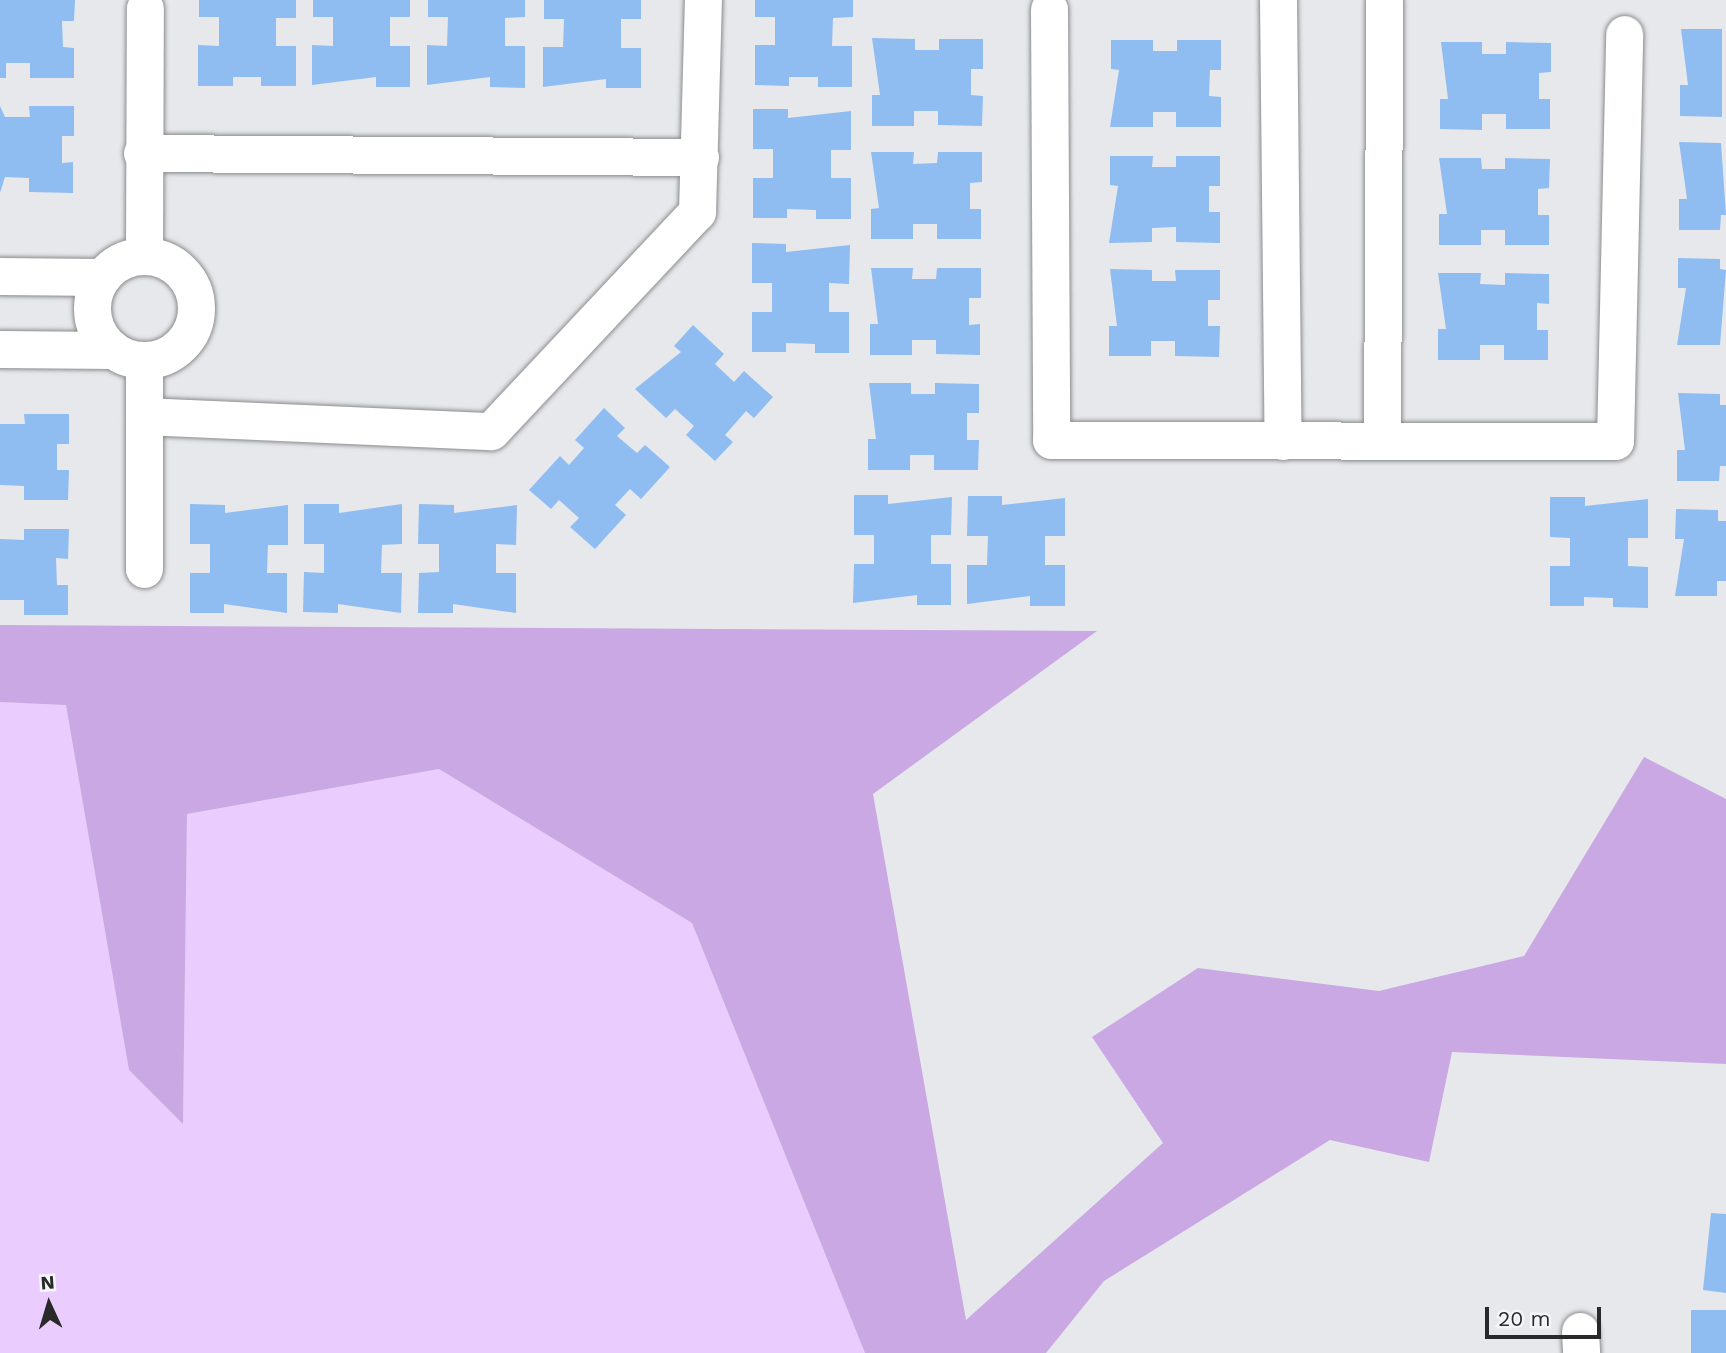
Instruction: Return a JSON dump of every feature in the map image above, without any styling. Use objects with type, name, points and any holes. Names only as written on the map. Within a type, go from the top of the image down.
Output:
[{"type":"street","points":[[144,416],[491,431],[697,212],[703,0]]},
{"type":"street","points":[[1278,0],[1283,441]]},
{"type":"street","points":[[1382,441],[1384,0]]},
{"type":"street","points":[[144,256],[142,153],[145,8]]},
{"type":"street","points":[[1049,9],[1051,440],[1615,441],[1623,34]]},
{"type":"street","points":[[142,153],[700,157]]},
{"type":"street","points":[[0,349],[128,355],[175,350],[191,331],[197,308],[181,271],[144,256],[128,258],[102,277],[94,292],[94,324],[128,355],[144,416],[144,569]]},
{"type":"street","points":[[0,276],[102,277]]},
{"type":"shaded area","points":[[0,625],[1097,631],[873,794],[966,1320],[1163,1143],[1092,1037],[1198,968],[1379,991],[1524,956],[1644,757],[1726,799],[1726,1064],[1452,1052],[1429,1162],[1330,1140],[1104,1281],[1046,1353],[865,1353],[692,923],[439,769],[187,814],[183,1124],[129,1070],[66,705],[0,702]]},
{"type":"shaded area","points":[[0,702],[66,704],[129,1070],[183,1123],[187,814],[439,769],[692,923],[865,1353],[0,1353]]},
{"type":"building","points":[[0,0],[75,0],[74,21],[62,21],[63,47],[74,48],[74,78],[30,78],[30,63],[6,63],[6,78],[0,78]]},
{"type":"building","points":[[199,0],[296,0],[296,18],[276,18],[276,46],[296,46],[296,86],[261,86],[261,77],[233,77],[233,86],[198,86],[198,45],[219,46],[219,17],[199,17]]},
{"type":"building","points":[[313,0],[410,0],[410,17],[390,17],[390,46],[410,46],[410,87],[376,87],[376,77],[312,85],[312,45],[333,46],[333,17],[313,17]]},
{"type":"building","points":[[428,0],[525,0],[525,17],[505,18],[505,46],[525,46],[525,88],[490,87],[490,77],[427,85],[427,45],[447,46],[448,17],[428,17]]},
{"type":"building","points":[[544,0],[641,0],[641,19],[621,19],[621,48],[641,48],[641,88],[606,88],[606,79],[543,87],[543,47],[563,47],[564,19],[544,19]]},
{"type":"building","points":[[755,0],[853,0],[853,17],[833,18],[832,46],[852,46],[852,87],[818,87],[818,77],[789,77],[789,86],[755,85],[755,45],[775,45],[775,17],[755,17]]},
{"type":"building","points":[[1681,29],[1722,29],[1722,117],[1680,116],[1680,85],[1688,85]]},
{"type":"building","points":[[872,38],[915,39],[915,50],[939,50],[939,39],[983,39],[983,69],[971,69],[971,95],[983,96],[982,126],[938,125],[938,111],[914,111],[914,126],[872,126],[872,95],[880,95]]},
{"type":"building","points":[[1111,40],[1153,40],[1153,51],[1177,51],[1177,40],[1221,40],[1221,70],[1210,70],[1209,96],[1221,97],[1221,127],[1176,127],[1176,112],[1153,112],[1153,127],[1110,127],[1119,70],[1111,69]]},
{"type":"building","points":[[1441,42],[1482,42],[1482,54],[1506,54],[1506,42],[1551,43],[1551,72],[1539,73],[1539,99],[1550,99],[1550,129],[1506,129],[1506,114],[1482,114],[1482,130],[1440,129],[1440,99],[1448,99]]},
{"type":"building","points":[[0,106],[5,117],[30,117],[29,106],[74,106],[74,136],[62,136],[62,163],[73,162],[73,193],[29,192],[29,178],[5,177],[0,193]]},
{"type":"building","points":[[753,109],[788,109],[788,118],[851,111],[851,150],[831,150],[831,178],[851,178],[851,219],[816,219],[816,210],[787,209],[787,218],[753,218],[753,178],[773,178],[773,149],[753,149]]},
{"type":"building","points":[[1679,142],[1721,143],[1726,215],[1721,215],[1720,230],[1679,230],[1679,199],[1687,199]]},
{"type":"building","points":[[871,152],[914,152],[913,164],[937,163],[938,152],[982,152],[982,182],[970,183],[970,209],[981,209],[981,239],[937,239],[937,224],[913,224],[913,239],[871,239],[871,209],[879,208]]},
{"type":"building","points":[[1110,156],[1153,156],[1152,167],[1176,167],[1176,156],[1220,156],[1220,186],[1209,186],[1209,212],[1220,212],[1220,243],[1176,242],[1176,227],[1152,228],[1152,242],[1109,243],[1118,186],[1110,185]]},
{"type":"building","points":[[1439,158],[1481,158],[1482,169],[1505,169],[1505,158],[1550,159],[1549,188],[1538,189],[1538,215],[1549,215],[1549,245],[1505,245],[1505,230],[1481,230],[1481,245],[1439,245],[1439,214],[1447,214]]},
{"type":"building","points":[[752,243],[786,244],[786,252],[850,245],[849,284],[829,283],[829,312],[849,312],[849,353],[815,353],[815,344],[786,343],[786,352],[752,352],[752,312],[772,312],[772,283],[752,283]]},
{"type":"building","points":[[1678,258],[1720,259],[1720,269],[1726,270],[1720,345],[1677,345],[1686,288],[1678,288]]},
{"type":"building","points":[[871,268],[913,268],[912,279],[936,279],[937,268],[981,268],[981,298],[969,298],[969,325],[980,324],[980,355],[936,354],[936,340],[912,340],[912,355],[870,355],[870,324],[878,324]]},
{"type":"building","points":[[1110,269],[1152,270],[1152,281],[1176,281],[1175,270],[1220,270],[1220,300],[1208,300],[1208,326],[1220,326],[1219,357],[1175,356],[1175,341],[1151,341],[1151,356],[1109,356],[1109,326],[1117,326]]},
{"type":"building","points":[[1438,273],[1481,273],[1480,284],[1505,285],[1505,273],[1549,274],[1549,304],[1537,303],[1537,330],[1548,330],[1548,360],[1504,360],[1504,345],[1480,345],[1480,360],[1438,360],[1438,329],[1446,329]]},
{"type":"building","points":[[693,325],[724,354],[715,364],[734,382],[744,371],[773,397],[754,418],[746,411],[725,435],[733,442],[715,461],[686,435],[694,426],[675,409],[666,418],[635,389],[681,352],[674,346]]},
{"type":"building","points":[[869,383],[911,383],[911,394],[935,394],[935,383],[979,384],[979,413],[967,413],[967,440],[979,440],[978,470],[934,470],[934,455],[910,455],[910,470],[868,470],[868,439],[876,439]]},
{"type":"building","points":[[1678,393],[1720,394],[1720,405],[1726,405],[1726,466],[1720,466],[1719,481],[1677,481],[1677,450],[1685,450]]},
{"type":"building","points":[[604,408],[625,428],[617,436],[637,453],[645,445],[670,467],[641,499],[630,489],[615,505],[626,515],[595,549],[570,527],[579,518],[559,500],[551,509],[529,490],[560,456],[569,465],[584,448],[575,440]]},
{"type":"building","points":[[24,414],[69,414],[69,444],[57,444],[57,470],[69,470],[68,500],[24,500],[24,486],[0,485],[0,424],[25,424]]},
{"type":"building","points":[[854,495],[888,495],[888,504],[952,497],[951,535],[931,535],[931,564],[951,564],[951,605],[917,605],[917,595],[853,603],[854,564],[874,564],[874,535],[854,535]]},
{"type":"building","points":[[968,496],[1002,496],[1002,505],[1065,498],[1065,536],[1045,536],[1045,565],[1065,565],[1065,606],[1030,606],[1030,596],[967,604],[967,565],[987,565],[988,536],[967,536]]},
{"type":"building","points":[[1550,497],[1585,497],[1585,506],[1648,499],[1648,538],[1628,538],[1628,566],[1648,567],[1648,608],[1613,607],[1613,598],[1584,597],[1584,606],[1550,606],[1550,566],[1570,566],[1570,538],[1550,537]]},
{"type":"building","points":[[190,504],[225,505],[225,513],[288,505],[288,545],[268,545],[267,573],[287,573],[287,613],[224,604],[224,613],[190,613],[190,573],[210,573],[210,544],[190,544]]},
{"type":"building","points":[[304,504],[339,504],[339,513],[402,504],[402,544],[382,545],[381,573],[402,573],[401,613],[338,604],[338,613],[303,612],[304,572],[324,573],[324,544],[304,544]]},
{"type":"building","points":[[419,504],[454,505],[454,513],[517,505],[516,545],[496,544],[496,573],[516,573],[516,613],[453,604],[453,613],[418,613],[419,573],[439,572],[439,544],[418,544]]},
{"type":"building","points":[[1676,509],[1718,510],[1718,521],[1726,521],[1726,581],[1717,581],[1717,596],[1675,596],[1684,539],[1675,539]]},
{"type":"building","points":[[24,529],[69,529],[68,559],[56,558],[57,585],[68,585],[68,615],[24,615],[24,600],[0,600],[0,539],[24,540]]},
{"type":"building","points":[[1711,1213],[1726,1214],[1726,1293],[1703,1290]]},
{"type":"building","points":[[1691,1310],[1726,1310],[1726,1353],[1691,1353]]}]
